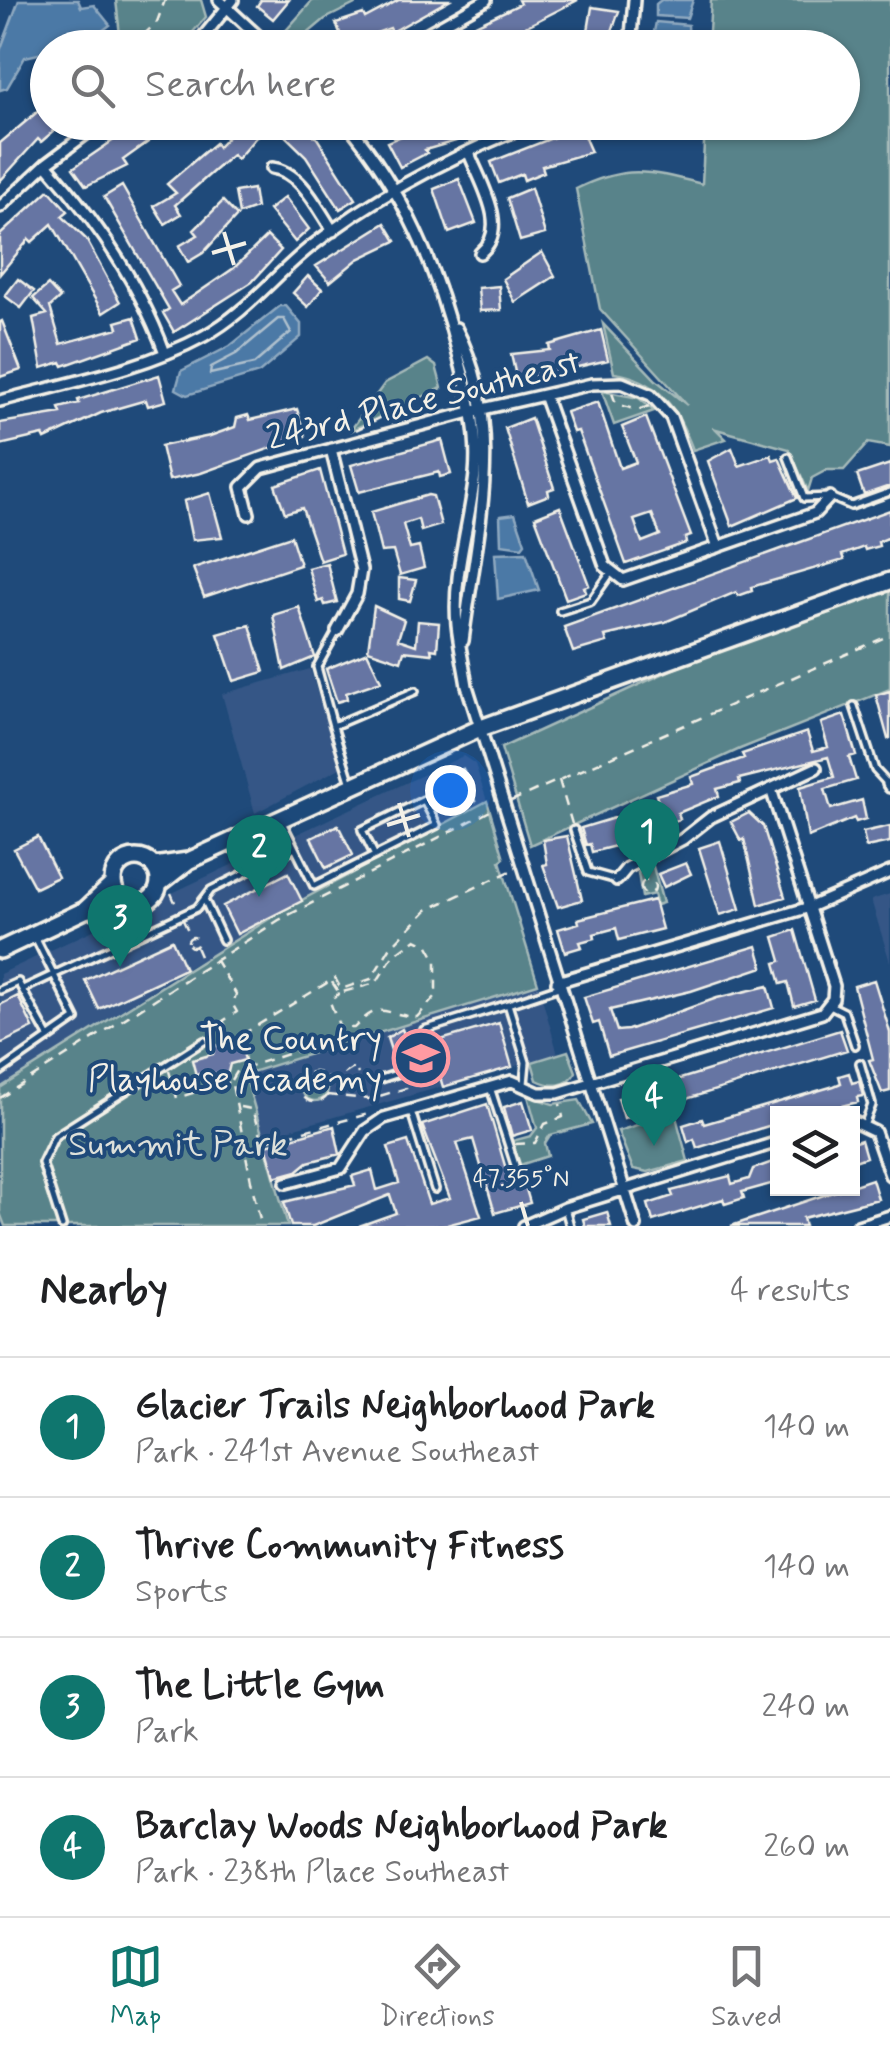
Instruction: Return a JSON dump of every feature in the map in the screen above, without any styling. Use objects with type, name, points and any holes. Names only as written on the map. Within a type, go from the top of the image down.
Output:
[{"type":"main road","points":[[0,950],[85,910],[123,900],[146,902],[160,883],[188,861],[478,729],[890,581]]},
{"type":"main road","points":[[85,910],[114,884],[118,867],[127,859],[139,858],[154,866],[188,861]]},
{"type":"main road","points":[[154,866],[160,883]]},
{"type":"main road","points":[[114,884],[123,900]]},
{"type":"street","points":[[433,30],[486,0]]},
{"type":"street","points":[[631,30],[634,0]]},
{"type":"street","points":[[207,30],[227,2],[254,30]]},
{"type":"street","points":[[0,207],[78,140]]},
{"type":"street","points":[[359,140],[395,192],[434,265],[479,410],[476,472],[458,594],[462,648],[478,729],[636,1226]]},
{"type":"street","points":[[0,402],[165,353],[205,335],[251,304],[307,249],[333,231],[395,192],[498,140]]},
{"type":"street","points":[[469,153],[494,222],[492,240],[480,253]]},
{"type":"street","points":[[46,164],[96,224],[153,320],[165,353]]},
{"type":"street","points":[[272,168],[287,172],[297,182],[333,231]]},
{"type":"street","name":"243rd Place Southeast","points":[[249,514],[242,487],[251,474],[358,442],[609,382],[650,395],[660,403]]},
{"type":"street","points":[[544,395],[612,575],[638,578],[815,513],[830,497]]},
{"type":"street","points":[[660,403],[676,426],[718,546]]},
{"type":"street","points":[[331,450],[361,570],[357,594],[336,631]]},
{"type":"street","points":[[617,880],[627,868],[683,839],[711,817],[816,768]]},
{"type":"street","points":[[286,1184],[341,1168],[365,1131],[384,1118],[512,1080],[553,1094],[818,1016],[830,1005],[834,986],[771,789]]},
{"type":"street","points":[[558,985],[810,907],[890,872]]},
{"type":"street","points":[[860,1122],[878,1138],[890,1176]]},
{"type":"street","points":[[524,1226],[624,1188],[770,1144]]},
{"type":"street","points":[[858,1226],[890,1216]]},
{"type":"lane","points":[[788,456],[804,498],[830,497],[851,506],[890,492]]},
{"type":"lane","points":[[560,611],[592,601],[612,575]]},
{"type":"lane","points":[[336,631],[317,667],[351,784]]},
{"type":"lane","points":[[333,726],[415,691]]},
{"type":"lane","points":[[854,706],[875,770],[889,785]]},
{"type":"lane","points":[[280,818],[314,886],[375,856],[436,825],[424,800],[362,830],[375,856]]},
{"type":"lane","points":[[574,830],[588,872],[617,880]]},
{"type":"lane","points":[[25,988],[197,908],[211,890],[295,848]]},
{"type":"lane","points":[[204,899],[222,940]]},
{"type":"lane","points":[[0,1072],[76,1019],[34,934]]},
{"type":"lane","points":[[0,990],[18,982],[25,988],[49,1038]]},
{"type":"lane","points":[[378,1080],[420,1066],[424,1030],[558,985]]},
{"type":"lane","points":[[508,1004],[526,1062],[524,1084]]},
{"type":"lane","points":[[830,1005],[844,1012],[855,1045]]},
{"type":"lane","points":[[62,1226],[42,1162],[48,1144],[204,1042]]},
{"type":"lane","points":[[860,1063],[872,1105],[865,1123]]},
{"type":"lane","points":[[490,1087],[514,1166]]},
{"type":"lane","points":[[411,1110],[435,1190]]},
{"type":"lane","points":[[565,1208],[570,1226]]},
{"type":"path","points":[[149,30],[158,22],[165,0]]},
{"type":"path","points":[[609,382],[616,404],[638,410],[660,403]]},
{"type":"path","points":[[358,442],[358,427],[404,406]]},
{"type":"path","points":[[0,1098],[204,964],[327,894],[502,805],[890,635]]},
{"type":"path","points":[[559,780],[574,830]]},
{"type":"path","points":[[646,858],[651,880]]},
{"type":"path","points":[[200,1053],[234,1039],[335,978],[341,989],[372,979],[390,948],[427,910],[499,873],[521,867]]},
{"type":"path","points":[[416,939],[427,944],[436,960],[436,996],[416,1017],[384,1009],[368,1012],[354,1028],[340,1028],[330,1011],[330,1002],[339,993],[376,982],[393,956],[416,939]]},
{"type":"path","points":[[195,947],[204,964]]},
{"type":"path","points":[[215,958],[236,994],[237,1012],[223,1021],[234,1039]]},
{"type":"path","points":[[332,980],[339,993]]},
{"type":"path","points":[[167,1065],[177,1098],[230,1081],[237,1070],[300,1050]]},
{"type":"path","points":[[328,1083],[350,1068],[355,1067],[358,1074]]},
{"type":"path","points":[[328,1083],[316,1072],[306,1075],[300,1084],[304,1099],[312,1103],[327,1095],[369,1099],[441,1078]]},
{"type":"path","points":[[230,1081],[248,1147],[244,1163],[262,1226]]},
{"type":"path","points":[[327,1095],[328,1083]]},
{"type":"path","points":[[509,1146],[532,1145],[545,1124],[562,1118],[553,1094]]},
{"type":"path","points":[[237,1107],[252,1109],[262,1142],[357,1113],[382,1112],[384,1118]]},
{"type":"shaded area","points":[[310,669],[340,768],[255,813],[222,694]]},
{"type":"shaded area","points":[[463,756],[475,764],[487,801],[185,969],[0,1088],[0,974]]},
{"type":"shaded area","points":[[890,894],[890,962],[871,900]]},
{"type":"shaded area","name":"The Country Playhouse Academy","points":[[538,984],[558,1054],[263,1137],[245,1074]]},
{"type":"green space","points":[[116,0],[201,0],[206,17],[195,30],[119,30]]},
{"type":"green space","points":[[313,0],[363,0],[312,30],[286,30]]},
{"type":"green space","points":[[711,0],[890,0],[890,447],[868,443],[844,470],[827,470],[812,478],[808,491],[789,449],[716,429],[726,439],[693,450],[674,410],[655,389],[630,376],[614,373],[603,324],[656,380],[687,405],[600,309],[576,189],[609,176],[638,172],[702,184],[704,140],[860,140],[860,30],[709,30]]},
{"type":"green space","points":[[428,360],[436,366],[442,388],[350,431],[385,383]]},
{"type":"green space","points":[[602,391],[639,398],[654,411],[614,425]]},
{"type":"green space","points":[[890,586],[890,689],[740,749],[530,845],[501,748],[673,669]]},
{"type":"green space","name":"Summit Park","points":[[487,801],[504,858],[500,861],[538,984],[245,1074],[288,1226],[5,1226],[0,1213],[0,1088],[285,909]]},
{"type":"green space","points":[[652,863],[663,903],[657,905],[654,894],[642,897],[638,873]]},
{"type":"green space","points":[[568,1051],[576,1072],[568,1081],[558,1085],[537,1080],[532,1062]]},
{"type":"green space","points":[[315,1075],[324,1079],[328,1088],[324,1097],[315,1101],[306,1097],[302,1088],[306,1079]]},
{"type":"green space","points":[[528,1096],[553,1104],[579,1100],[592,1124],[550,1135],[545,1143],[548,1156],[520,1165],[512,1141],[531,1136],[537,1128]]},
{"type":"green space","points":[[675,1113],[688,1161],[648,1172],[633,1169],[618,1131]]},
{"type":"water","points":[[19,0],[78,0],[81,7],[94,5],[110,25],[103,30],[30,30],[30,56],[25,57],[7,88],[0,90],[0,51]]},
{"type":"water","points":[[661,0],[693,0],[687,18],[656,16],[656,4]]},
{"type":"water","points":[[656,22],[688,25],[688,30],[654,30]]},
{"type":"water","points":[[280,306],[286,306],[301,324],[301,337],[259,373],[187,395],[176,389],[181,371],[230,346]]},
{"type":"water","points":[[515,514],[525,543],[522,547],[501,544],[500,516]]},
{"type":"water","points":[[526,552],[539,590],[498,599],[495,553]]},
{"type":"building","points":[[261,0],[289,0],[273,19],[257,6]]},
{"type":"building","points":[[399,0],[449,0],[396,30],[339,30],[336,23],[363,14],[365,18]]},
{"type":"building","points":[[518,0],[578,0],[519,30],[468,30],[473,26],[520,4]]},
{"type":"building","points":[[592,7],[619,11],[612,30],[588,30]]},
{"type":"building","points":[[30,118],[30,140],[37,140],[0,181],[0,143]]},
{"type":"building","points":[[114,140],[151,140],[123,160],[127,166],[86,186],[73,168]]},
{"type":"building","points":[[225,140],[253,140],[237,159],[232,155],[175,205],[181,214],[165,224],[154,206],[176,193],[167,184],[215,143],[218,147]]},
{"type":"building","points":[[289,140],[318,140],[356,199],[340,209],[306,156]]},
{"type":"building","points":[[547,140],[586,140],[591,152],[542,166],[544,172],[524,180],[522,174],[499,183],[491,162]]},
{"type":"building","points":[[456,141],[425,150],[427,153],[400,167],[387,142]]},
{"type":"building","points":[[459,179],[476,223],[449,233],[434,189]]},
{"type":"building","points":[[122,186],[179,286],[171,291],[180,305],[234,268],[267,236],[281,250],[252,282],[174,332],[163,313],[169,309],[104,197]]},
{"type":"building","points":[[531,188],[545,234],[520,241],[507,198]]},
{"type":"building","points":[[253,189],[256,208],[239,214],[235,192]]},
{"type":"building","points":[[49,190],[68,211],[62,216],[86,239],[120,302],[103,313],[52,224],[32,242],[29,239],[0,274],[0,235]]},
{"type":"building","points":[[285,197],[309,229],[295,242],[269,210]]},
{"type":"building","points":[[223,201],[237,216],[203,253],[188,262],[179,246],[198,235],[194,230]]},
{"type":"building","points":[[385,223],[396,241],[358,259],[330,282],[316,266]]},
{"type":"building","points":[[542,252],[555,276],[515,302],[503,279]]},
{"type":"building","points":[[308,276],[322,289],[308,307],[293,293]]},
{"type":"building","points":[[18,279],[34,291],[21,308],[5,296]]},
{"type":"building","points":[[48,285],[60,298],[50,307],[61,344],[118,328],[116,322],[134,317],[141,338],[63,366],[61,362],[42,368],[33,318],[47,314],[33,298]]},
{"type":"building","points":[[499,286],[501,310],[480,311],[478,288]]},
{"type":"building","points":[[0,322],[21,370],[0,377]]},
{"type":"building","points":[[601,330],[608,360],[517,381],[511,354],[550,350],[549,345]]},
{"type":"building","points":[[159,375],[166,401],[148,406],[146,400],[101,413],[45,439],[43,435],[0,445],[0,423],[61,413],[59,408],[79,403],[78,400]]},
{"type":"building","points":[[598,402],[620,468],[636,462],[622,427],[646,417],[691,536],[685,538],[686,543],[626,564],[578,431],[573,432],[566,412]],"holes":[[[652,514],[660,535],[642,542],[634,520]]]},
{"type":"building","points":[[297,409],[305,436],[201,473],[169,480],[161,446],[210,436],[235,427],[237,418],[248,415],[250,420]]},
{"type":"building","points":[[531,418],[554,488],[548,490],[549,495],[528,503],[505,428]]},
{"type":"building","points":[[442,440],[451,474],[440,477],[439,472],[359,492],[351,465]]},
{"type":"building","points":[[732,448],[739,466],[771,455],[773,460],[779,458],[797,498],[732,526],[708,461]]},
{"type":"building","points":[[890,464],[890,486],[864,495],[857,475]]},
{"type":"building","points":[[320,470],[342,554],[320,561],[302,508],[285,513],[275,485]]},
{"type":"building","points":[[210,493],[222,537],[192,540],[184,501]]},
{"type":"building","points":[[433,496],[441,525],[421,531],[418,519],[403,524],[410,549],[419,547],[424,568],[400,575],[393,551],[381,552],[371,512]]},
{"type":"building","points":[[560,507],[589,585],[584,587],[586,592],[566,599],[535,517]]},
{"type":"building","points":[[890,510],[890,537],[878,542],[879,546],[865,550],[864,547],[842,555],[844,560],[751,587],[752,591],[738,596],[736,592],[665,622],[605,636],[607,642],[573,652],[564,627]]},
{"type":"building","points":[[291,536],[300,565],[204,597],[193,568]]},
{"type":"building","points":[[327,563],[337,602],[325,605],[323,600],[318,602],[308,568]]},
{"type":"building","points":[[399,578],[416,580],[410,601],[399,599]]},
{"type":"building","points":[[374,606],[404,620],[398,639],[416,645],[418,621],[439,623],[437,650],[431,649],[432,654],[404,651],[401,661],[368,650]]},
{"type":"building","points":[[299,607],[315,657],[284,670],[273,615]]},
{"type":"building","points":[[250,625],[264,672],[234,681],[218,634]]},
{"type":"building","points":[[367,652],[381,681],[346,693],[347,699],[337,702],[326,669]]},
{"type":"building","points":[[890,691],[890,738],[888,739],[876,695]]},
{"type":"building","points":[[844,715],[856,755],[849,757],[856,780],[825,789],[831,809],[862,800],[866,819],[856,822],[854,818],[808,837],[800,787],[834,777],[828,757],[739,779],[740,783],[717,789],[719,796],[678,813],[680,819],[645,834],[646,838],[592,852],[590,844],[586,845],[581,828],[641,810],[640,806],[658,801],[656,795],[693,784],[691,777],[744,758],[742,754],[807,732],[813,751],[828,747],[821,723]]},
{"type":"building","points":[[463,769],[476,801],[449,812],[436,780]]},
{"type":"building","points":[[749,813],[763,826],[785,897],[759,905],[744,839],[741,841],[731,822]]},
{"type":"building","points":[[338,825],[353,855],[326,868],[311,838]]},
{"type":"building","points":[[890,826],[890,842],[866,847],[863,832]]},
{"type":"building","points":[[567,836],[582,900],[558,907],[543,865],[547,864],[543,840]]},
{"type":"building","points":[[38,837],[58,877],[35,888],[14,849]]},
{"type":"building","points":[[720,841],[740,909],[720,915],[699,848]]},
{"type":"building","points":[[686,863],[691,874],[664,887],[658,874]]},
{"type":"building","points":[[288,873],[302,901],[237,934],[223,906]]},
{"type":"building","points":[[654,900],[662,929],[619,940],[616,928],[594,934],[595,938],[580,942],[582,947],[565,952],[558,929],[579,923],[578,919]]},
{"type":"building","points":[[795,930],[815,1000],[794,1006],[788,982],[781,984],[775,963],[781,961],[774,937]]},
{"type":"building","points":[[172,940],[185,969],[99,1009],[85,980]]},
{"type":"building","points":[[757,946],[763,967],[691,991],[610,1010],[617,1031],[628,1030],[717,998],[768,986],[774,1008],[609,1056],[599,1022],[593,1024],[584,997]]},
{"type":"building","points":[[874,980],[890,1032],[890,1091],[882,1093],[869,1060],[873,1059],[854,986]]},
{"type":"building","points":[[18,996],[33,1028],[0,1044],[0,1005]]},
{"type":"building","points":[[499,1023],[512,1067],[443,1087],[430,1043]]},
{"type":"building","points":[[402,1029],[405,1037],[413,1034],[415,1051],[410,1053],[412,1061],[396,1066],[387,1038]]},
{"type":"building","points":[[840,1030],[847,1050],[624,1118],[618,1098]]},
{"type":"building","points":[[215,1045],[242,1049],[245,1060],[230,1064],[227,1076],[208,1072],[196,1075],[192,1060],[213,1054]]},
{"type":"building","points":[[849,1073],[852,1083],[859,1081],[863,1096],[857,1097],[858,1102],[841,1106],[770,1106],[770,1125],[697,1148],[694,1139],[688,1142],[683,1125],[702,1119],[704,1124],[834,1086],[841,1083],[839,1076]]},
{"type":"building","points":[[523,1101],[532,1130],[512,1136],[504,1107]]},
{"type":"building","points":[[487,1104],[508,1176],[521,1172],[530,1203],[495,1213],[473,1139],[457,1143],[481,1216],[443,1226],[359,1226],[396,1213],[390,1195],[313,1226],[291,1226],[284,1202],[355,1185],[352,1176],[372,1170],[377,1190],[399,1183],[388,1147],[408,1141],[429,1204],[450,1198],[422,1125]]},
{"type":"building","points":[[334,1126],[340,1154],[308,1162],[297,1171],[275,1177],[266,1145]]},
{"type":"building","points":[[860,1140],[866,1157],[860,1159]]},
{"type":"building","points":[[770,1163],[770,1184],[742,1192],[744,1198],[725,1204],[723,1199],[653,1221],[648,1204],[673,1196],[671,1191],[730,1176],[732,1184],[749,1179],[753,1169]]},
{"type":"building","points":[[872,1179],[878,1199],[803,1218],[805,1226],[731,1226],[821,1196],[860,1196],[860,1183]]},
{"type":"building","points":[[607,1212],[611,1226],[585,1226],[583,1219]]},
{"type":"place","name":"Glacier Trails Neighborhood Park","points":[[647,881]]},
{"type":"place","name":"Thrive Community Fitness","points":[[259,897]]},
{"type":"place","name":"The Little Gym","points":[[120,967]]},
{"type":"place","name":"The Country Playhouse Academy","points":[[421,1058]]},
{"type":"place","name":"Barclay Woods Neighborhood Park","points":[[654,1146]]}]
